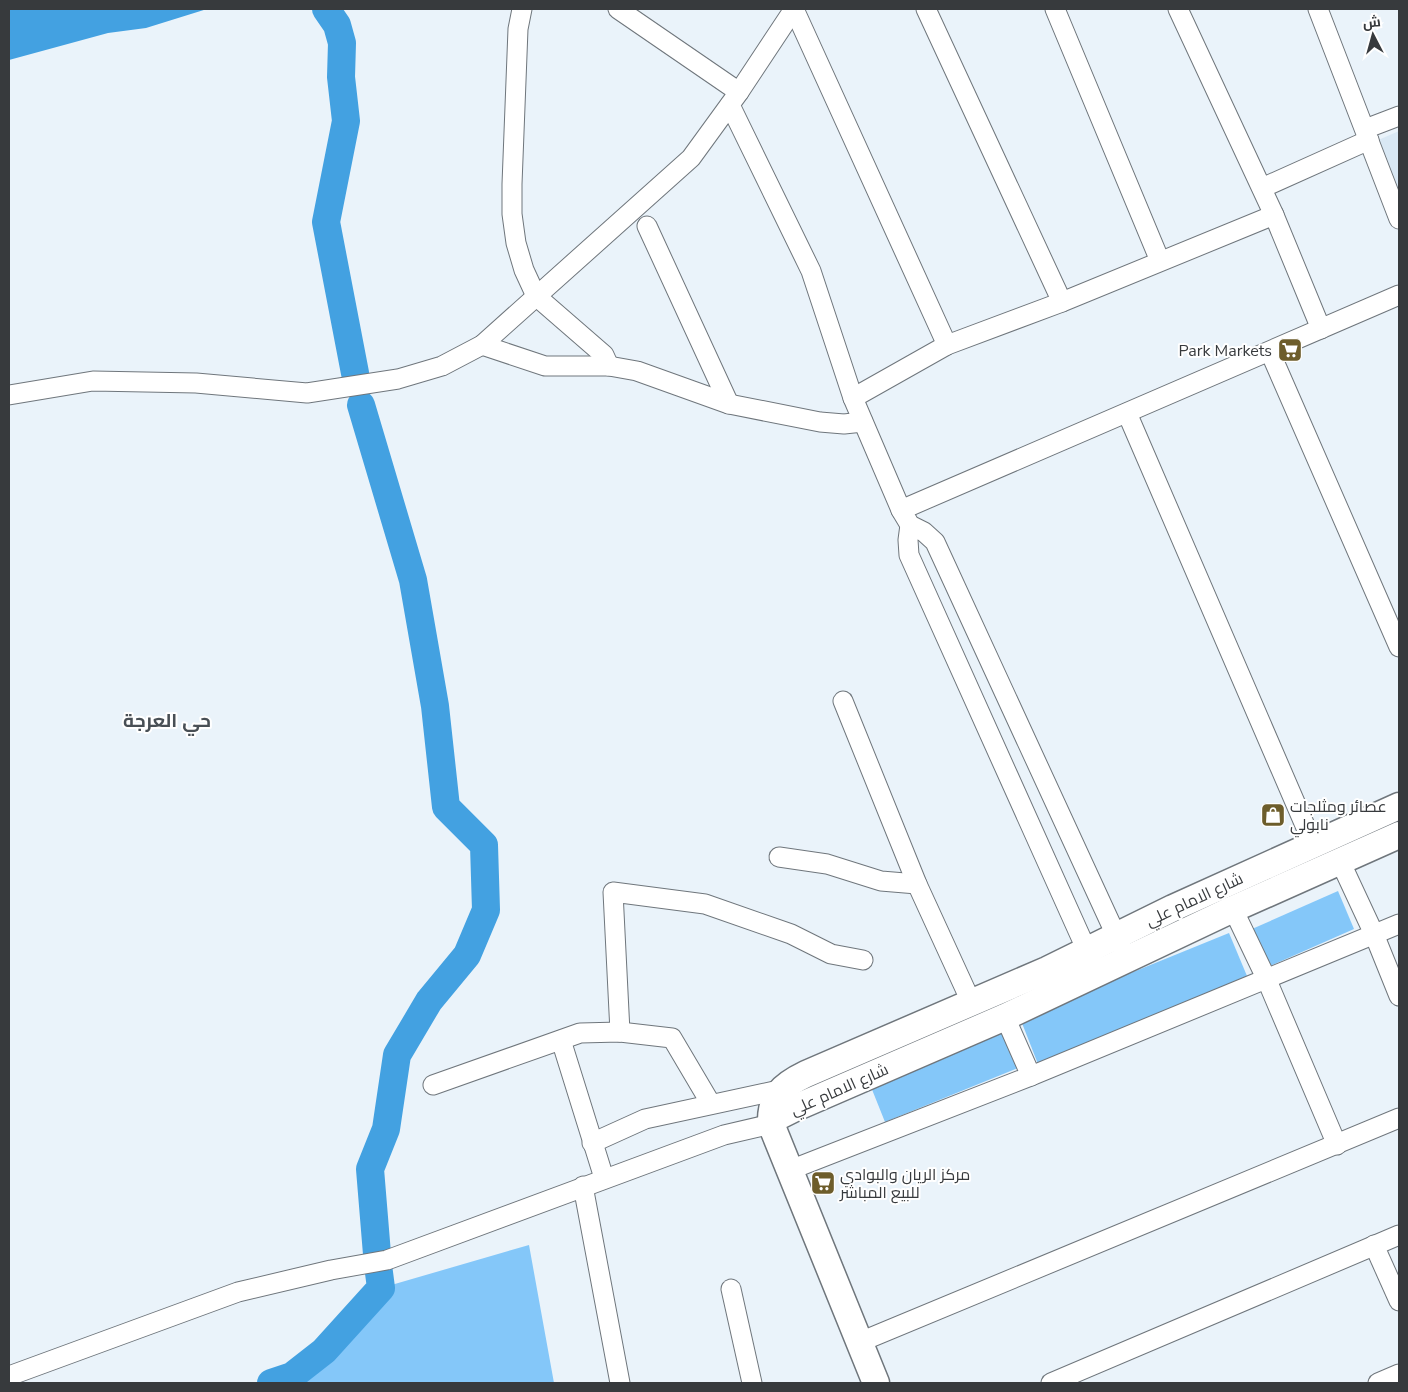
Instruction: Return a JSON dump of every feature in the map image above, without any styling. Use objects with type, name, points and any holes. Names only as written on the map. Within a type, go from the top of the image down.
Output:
[{"type":"street","points":[[522,9],[518,30],[512,214],[518,252],[536,296],[604,354],[609,366]]},
{"type":"street","points":[[618,9],[734,99],[811,271],[853,398],[906,518],[909,555],[1091,962]]},
{"type":"street","points":[[9,395],[93,381],[196,383],[307,393],[398,379],[442,366],[482,345],[691,158],[734,99],[794,9],[947,345]]},
{"type":"street","points":[[926,9],[1062,302]]},
{"type":"street","points":[[1178,9],[1262,188],[1321,329]]},
{"type":"street","points":[[1318,9],[1399,220]]},
{"type":"street","points":[[1057,10],[1160,261]]},
{"type":"street","points":[[1262,188],[1399,116]]},
{"type":"street","points":[[853,398],[947,345],[1062,302],[1274,215]]},
{"type":"street","points":[[647,226],[729,404]]},
{"type":"street","points":[[906,518],[1126,413],[1399,296]]},
{"type":"street","points":[[482,345],[545,366],[609,366],[636,371],[729,404],[832,424],[863,422]]},
{"type":"street","points":[[1270,352],[1399,647]]},
{"type":"street","points":[[1126,413],[1313,844]]},
{"type":"street","points":[[906,518],[935,542],[1117,935],[1126,959]]},
{"type":"street","points":[[843,701],[917,884],[972,1004]]},
{"type":"street","name":"شارع الامام علي","points":[[771,1124],[779,1116],[795,1108],[1005,1017],[1091,962],[1117,935],[1399,806]]},
{"type":"street","name":"شارع الامام علي","points":[[771,1124],[772,1106],[780,1090],[806,1074],[972,1004],[1047,970],[1091,962],[1126,959],[1399,835]]},
{"type":"street","points":[[780,856],[827,864],[881,881],[917,884]]},
{"type":"street","points":[[1340,861],[1374,934],[1399,996]]},
{"type":"street","points":[[620,1032],[613,892],[705,904],[790,934],[831,954],[863,960]]},
{"type":"street","points":[[1233,910],[1266,978],[1337,1145]]},
{"type":"street","points":[[790,1170],[1031,1076],[1399,924]]},
{"type":"street","points":[[1005,1017],[1031,1076]]},
{"type":"street","points":[[433,1085],[580,1034],[620,1032],[672,1038],[711,1104]]},
{"type":"street","points":[[561,1040],[604,1178]]},
{"type":"street","points":[[592,1143],[645,1119],[780,1090]]},
{"type":"street","points":[[860,1342],[1399,1118]]},
{"type":"street","points":[[9,1376],[238,1292],[331,1270],[387,1260],[724,1135],[771,1124],[876,1383]]},
{"type":"street","points":[[583,1186],[620,1383]]},
{"type":"street","points":[[1051,1383],[1399,1235]]},
{"type":"street","points":[[1374,1246],[1399,1302]]},
{"type":"street","points":[[731,1289],[752,1383]]},
{"type":"street","points":[[1378,1383],[1399,1374]]},
{"type":"shaded area","points":[[9,9],[207,9],[146,28],[108,33],[9,60]]},
{"type":"shaded area","points":[[1399,131],[1399,198],[1376,141]]},
{"type":"shaded area","points":[[1338,891],[1354,929],[1270,966],[1252,929]]},
{"type":"shaded area","points":[[1229,933],[1247,976],[1038,1064],[1020,1018]]},
{"type":"shaded area","points":[[1000,1029],[1018,1068],[885,1122],[869,1082]]},
{"type":"shaded area","points":[[529,1245],[554,1383],[271,1383],[292,1376],[324,1351],[381,1288]]},
{"type":"waterway","points":[[326,9],[337,25],[342,43],[341,77],[346,121],[326,222],[355,373]]},
{"type":"waterway","points":[[361,405],[413,580],[435,706],[446,807],[484,845],[486,910],[467,955],[429,1001],[397,1055],[386,1129],[370,1169],[377,1254]]},
{"type":"waterway","points":[[271,1383],[292,1376],[324,1351],[381,1288],[378,1265]]},
{"type":"place","name":"Park Markets","points":[[1290,350]]},
{"type":"place","name":"عصائر ومثلجات نابولي","points":[[1273,815]]},
{"type":"place","name":"مركز الريان والبوادي للبيع المباشر","points":[[823,1183]]},
{"type":"district","name":"حي العرجة","points":[[167,720]]}]
